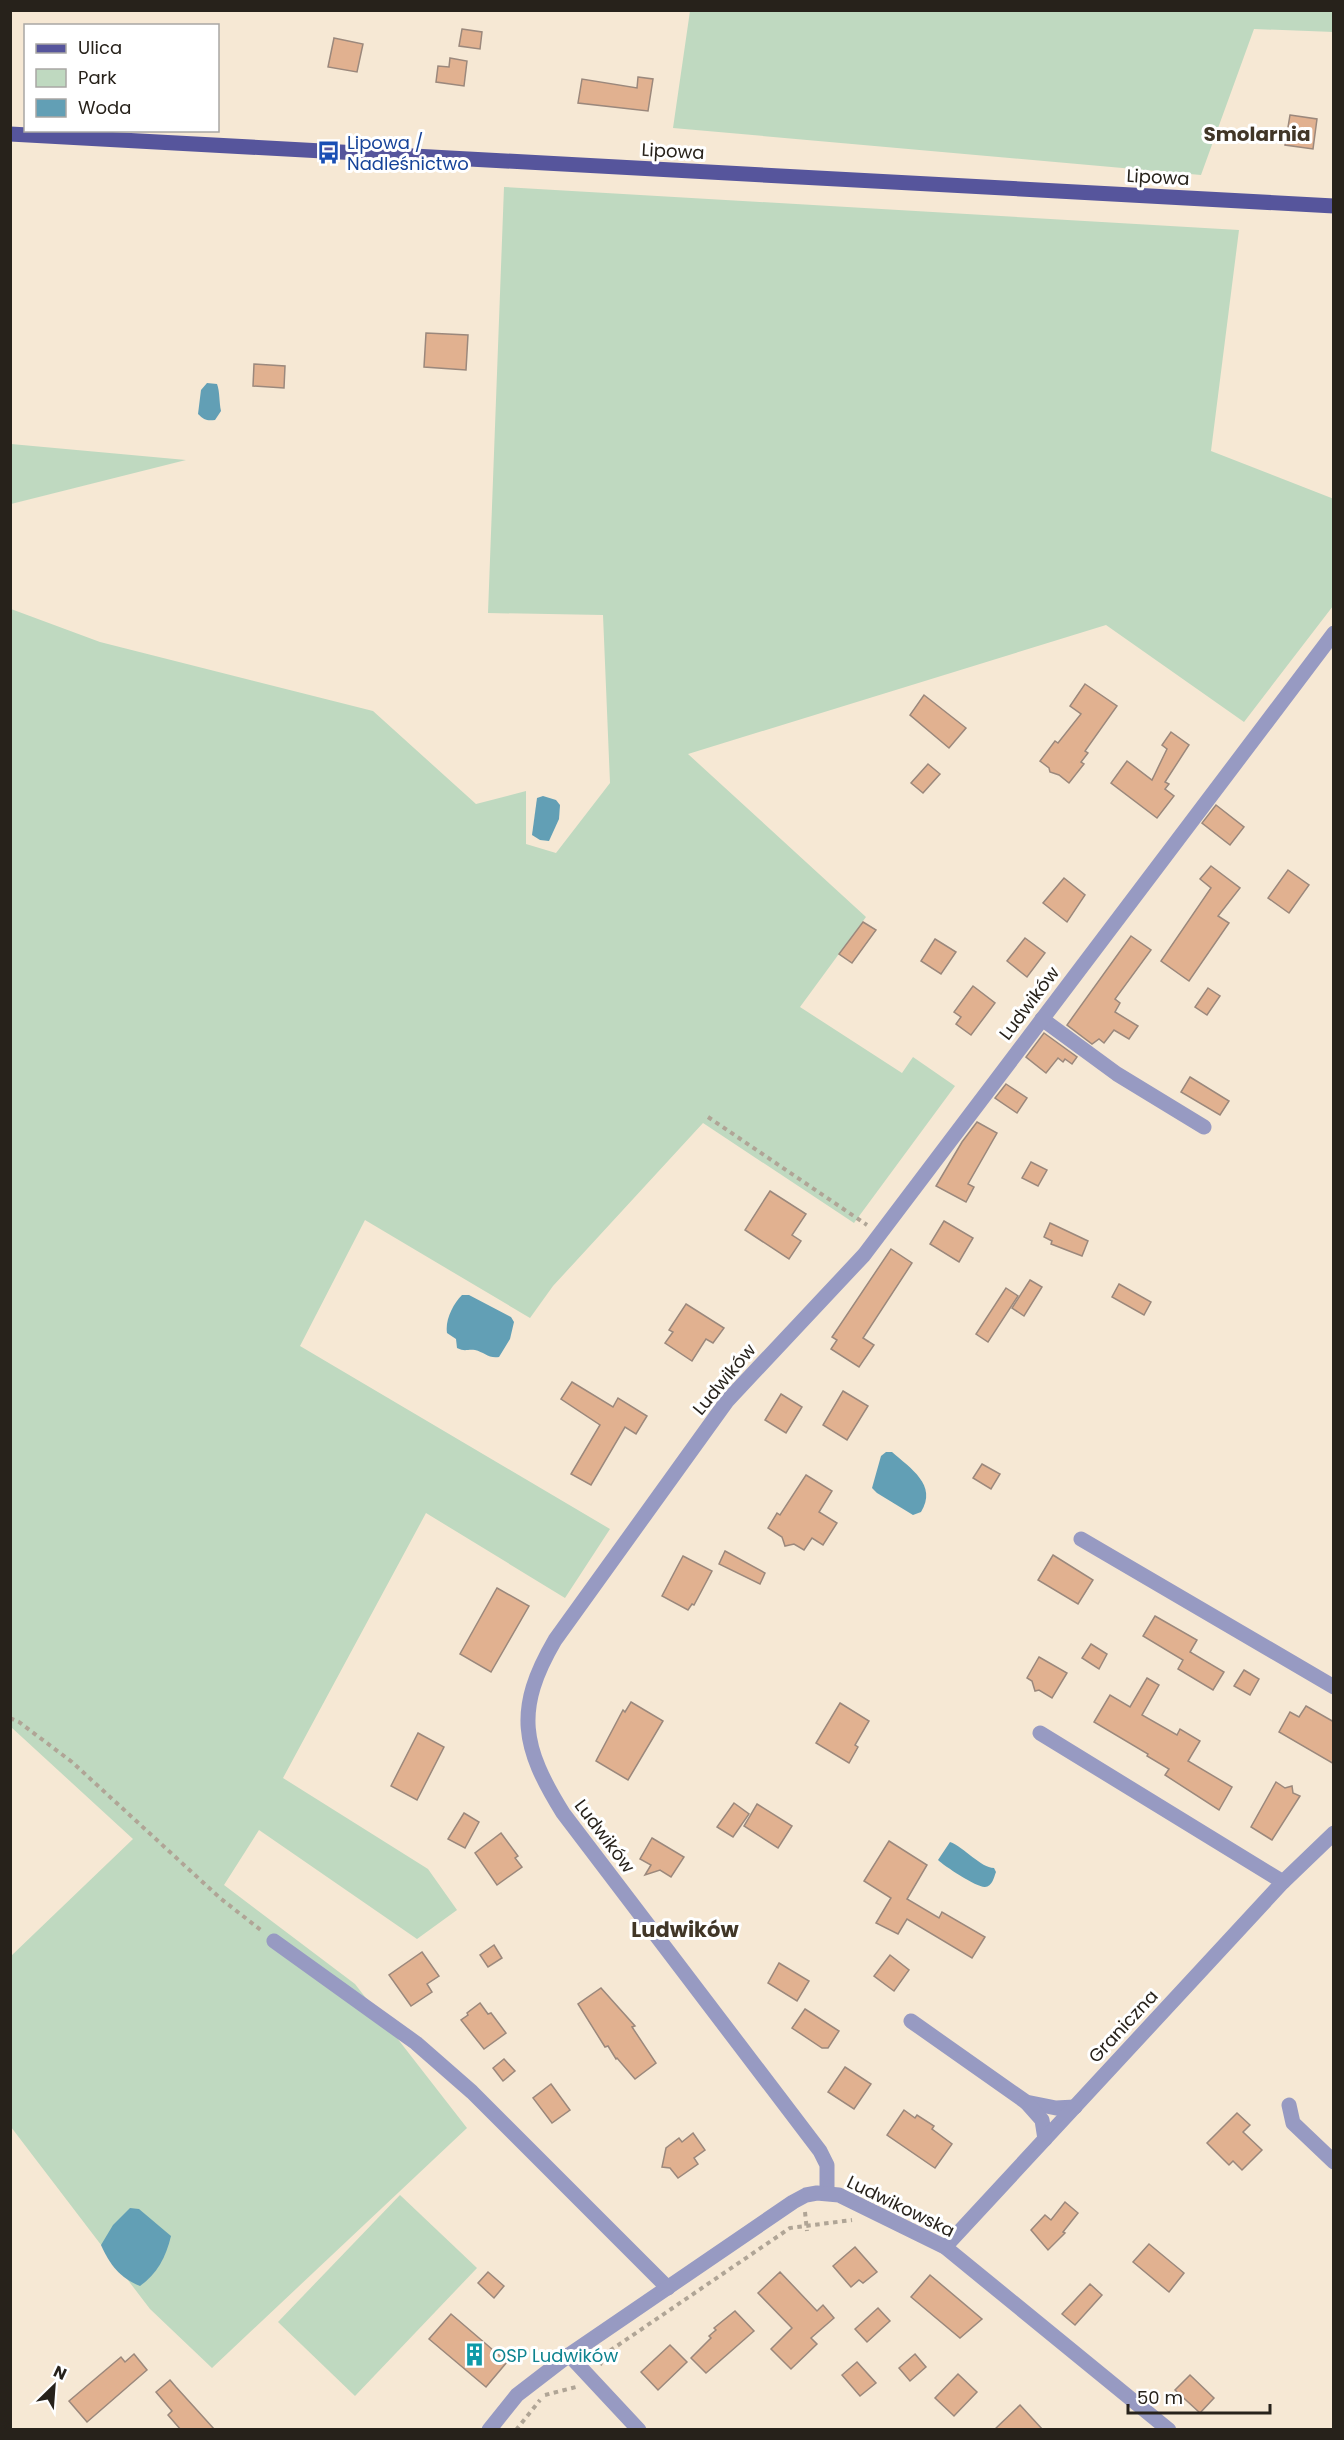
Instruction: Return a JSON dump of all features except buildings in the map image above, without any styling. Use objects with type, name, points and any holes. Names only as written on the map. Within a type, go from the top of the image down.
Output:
[{"type":"main road","name":"Lipowa","points":[[10,134],[1334,206]]},
{"type":"street","name":"Ludwików","points":[[827,2193],[827,2165],[820,2151],[563,1813],[536,1766],[528,1737],[531,1690],[539,1667],[555,1641],[727,1401],[864,1255],[1334,633]]},
{"type":"street","points":[[1042,1019],[1117,1074],[1204,1127]]},
{"type":"street","points":[[1081,1539],[1334,1687]]},
{"type":"street","points":[[1040,1732],[1283,1882]]},
{"type":"street","name":"Graniczna","points":[[945,2247],[1283,1882],[1334,1833]]},
{"type":"street","points":[[274,1941],[416,2043],[464,2085],[668,2288]]},
{"type":"street","points":[[910,2020],[1026,2102],[1042,2120],[1045,2139]]},
{"type":"street","points":[[1026,2102],[1056,2108],[1075,2107]]},
{"type":"street","points":[[1289,2105],[1293,2123],[1334,2162]]},
{"type":"street","name":"Ludwikowska","points":[[489,2430],[517,2395],[569,2355],[794,2202],[806,2195],[827,2193],[853,2201],[945,2247],[1169,2430]]},
{"type":"street","points":[[569,2355],[639,2430]]},
{"type":"path","points":[[708,1117],[880,1234]]},
{"type":"path","points":[[10,1718],[19,1722],[72,1762],[220,1898],[274,1941]]},
{"type":"path","points":[[804,2206],[807,2231]]},
{"type":"path","points":[[596,2374],[605,2355],[611,2350],[790,2228],[856,2219]]},
{"type":"path","points":[[516,2430],[544,2395],[585,2384]]},
{"type":"green space","points":[[1333,10],[1334,32],[1254,29],[1201,175],[673,128],[690,11]]},
{"type":"green space","points":[[504,187],[1239,230],[1211,451],[1334,499],[1333,606],[1244,722],[1106,625],[688,754],[866,917],[800,1007],[902,1073],[913,1057],[955,1086],[854,1223],[703,1123],[553,1286],[530,1318],[365,1220],[300,1346],[610,1529],[565,1598],[426,1513],[283,1778],[428,1869],[457,1910],[417,1939],[259,1830],[224,1885],[355,1984],[467,2128],[212,2368],[150,2309],[11,2127],[11,1956],[133,1839],[11,1727],[11,609],[100,642],[373,711],[476,804],[526,791],[526,844],[556,853],[610,783],[603,615],[488,613]]},
{"type":"green space","points":[[11,444],[186,460],[11,504]]},
{"type":"green space","points":[[400,2195],[477,2268],[355,2396],[278,2322]]},
{"type":"water","points":[[207,383],[217,384],[218,387],[221,411],[215,420],[206,420],[198,414],[201,390]]},
{"type":"water","points":[[543,796],[556,800],[560,805],[559,819],[549,841],[540,840],[532,835],[537,798]]},
{"type":"water","points":[[462,1295],[469,1295],[511,1317],[514,1322],[510,1339],[499,1357],[489,1356],[475,1350],[457,1348],[456,1339],[447,1333],[450,1312]]},
{"type":"water","points":[[886,1452],[892,1452],[920,1478],[926,1493],[921,1512],[913,1515],[872,1488],[881,1456]]},
{"type":"water","points":[[950,1842],[984,1865],[994,1868],[996,1872],[989,1885],[985,1887],[976,1884],[938,1860]]},
{"type":"water","points":[[130,2208],[139,2209],[171,2236],[160,2264],[140,2286],[116,2270],[101,2245],[113,2225]]},
{"type":"place","name":"Lipowa / Nadleśnictwo","points":[[329,152]]},
{"type":"place","name":"OSP Ludwików","points":[[474,2355]]},
{"type":"district","name":"Smolarnia","points":[[1257,134]]},
{"type":"district","name":"Ludwików","points":[[685,1929]]}]
